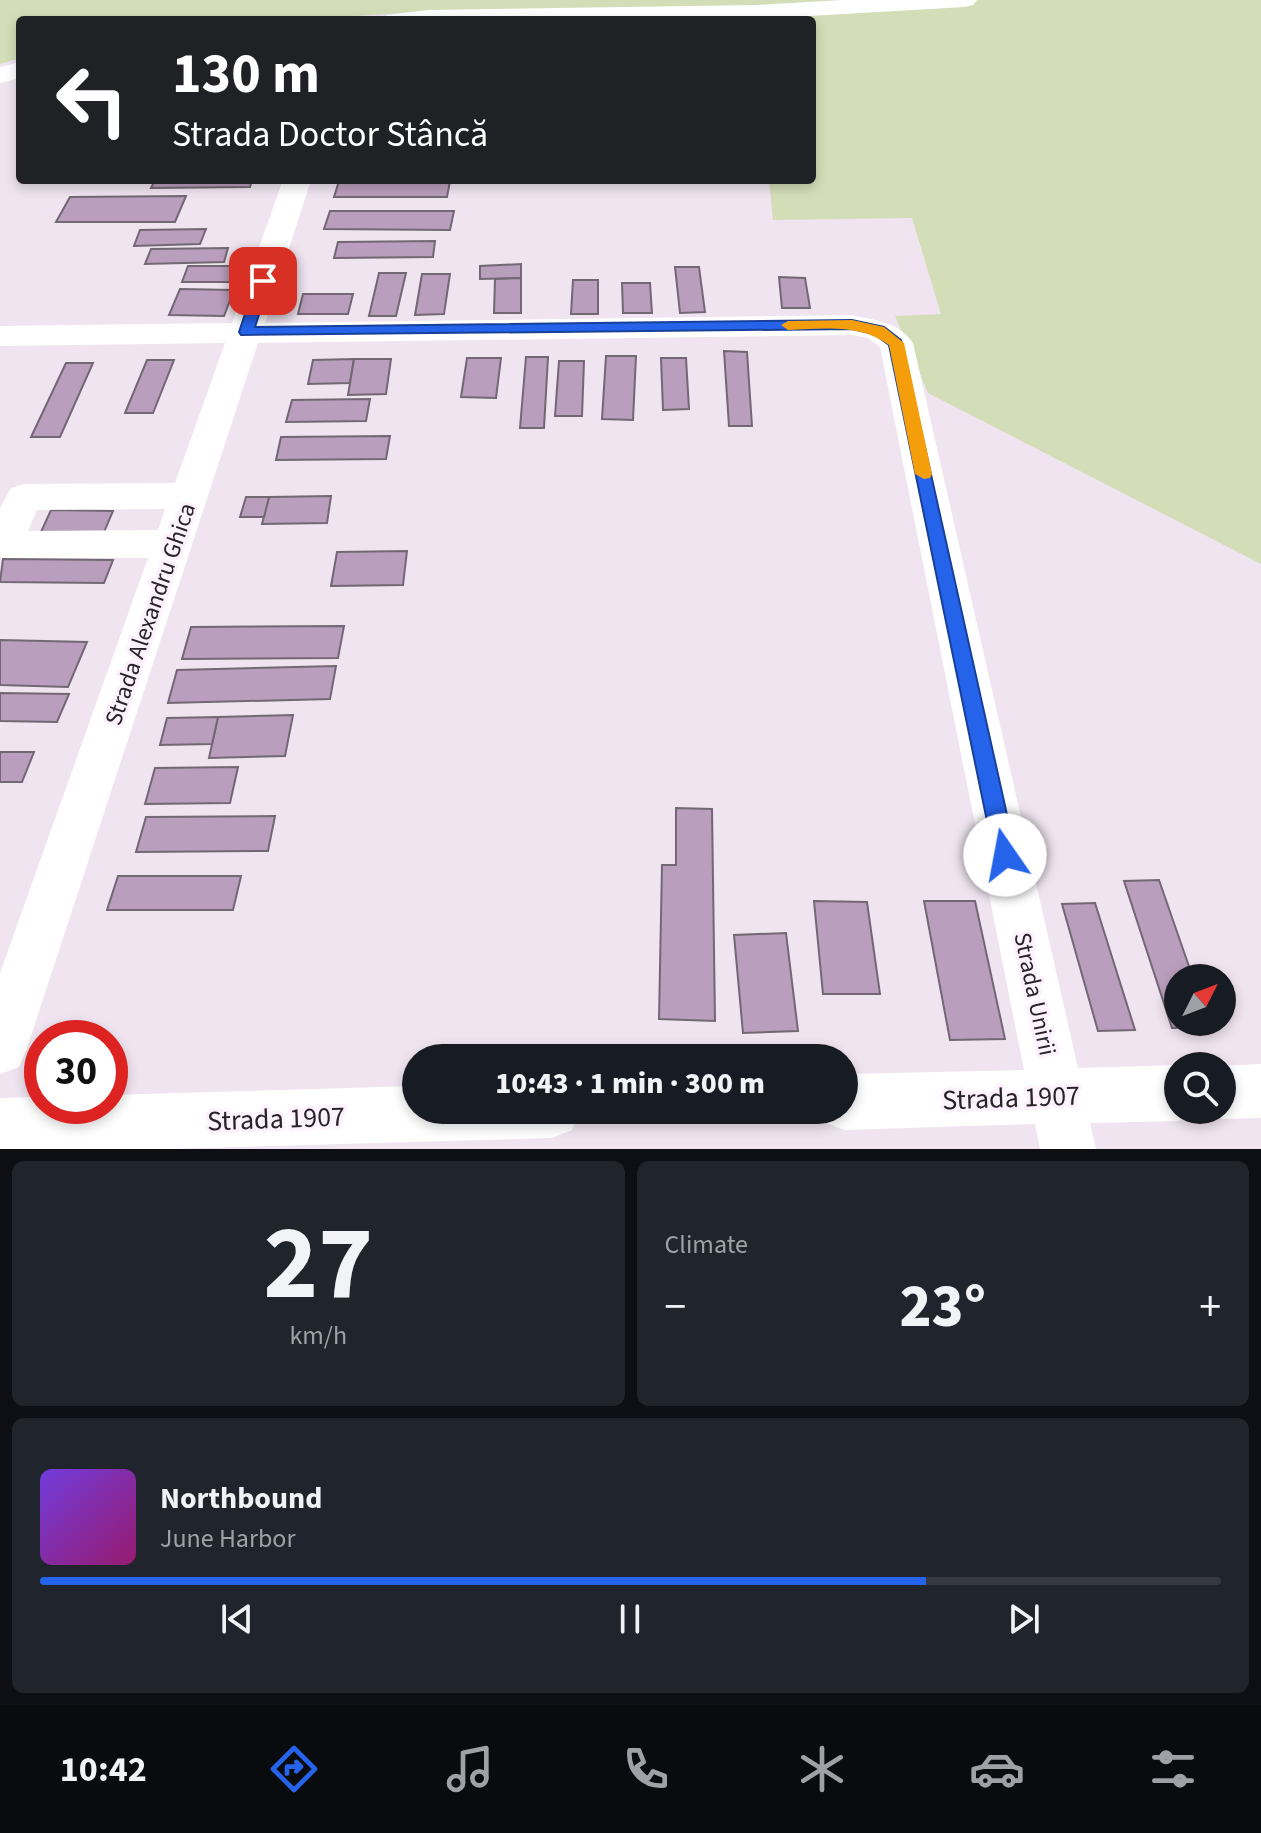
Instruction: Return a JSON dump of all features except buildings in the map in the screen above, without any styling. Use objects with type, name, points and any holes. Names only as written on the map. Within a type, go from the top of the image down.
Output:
[{"type":"street","points":[[443,16],[757,12],[965,0]]},
{"type":"street","name":"Strada Alexandru Ghica","points":[[0,1048],[296,184]]},
{"type":"street","name":"Strada Unirii","points":[[246,332],[852,325],[879,331],[896,343],[1068,1149]]},
{"type":"street","points":[[0,336],[246,332]]},
{"type":"street","points":[[174,544],[2,545],[24,497],[190,496]]},
{"type":"street","points":[[1236,1092],[1261,1091]]},
{"type":"street","name":"Strada 1907","points":[[858,1102],[1164,1093]]},
{"type":"street","name":"Strada 1907","points":[[0,1126],[402,1114]]},
{"type":"green space","points":[[0,0],[1261,0],[1261,564],[928,393],[895,316],[941,314],[912,218],[773,220],[769,184],[816,184],[816,16],[754,16],[753,10],[425,11],[357,16],[16,16],[16,59],[0,64]]},
{"type":"slow traffic","points":[[788,325],[852,325],[879,331],[896,343],[924,474]]},
{"type":"route","points":[[263,281],[246,332],[852,325],[879,331],[896,343],[1005,855]]}]
